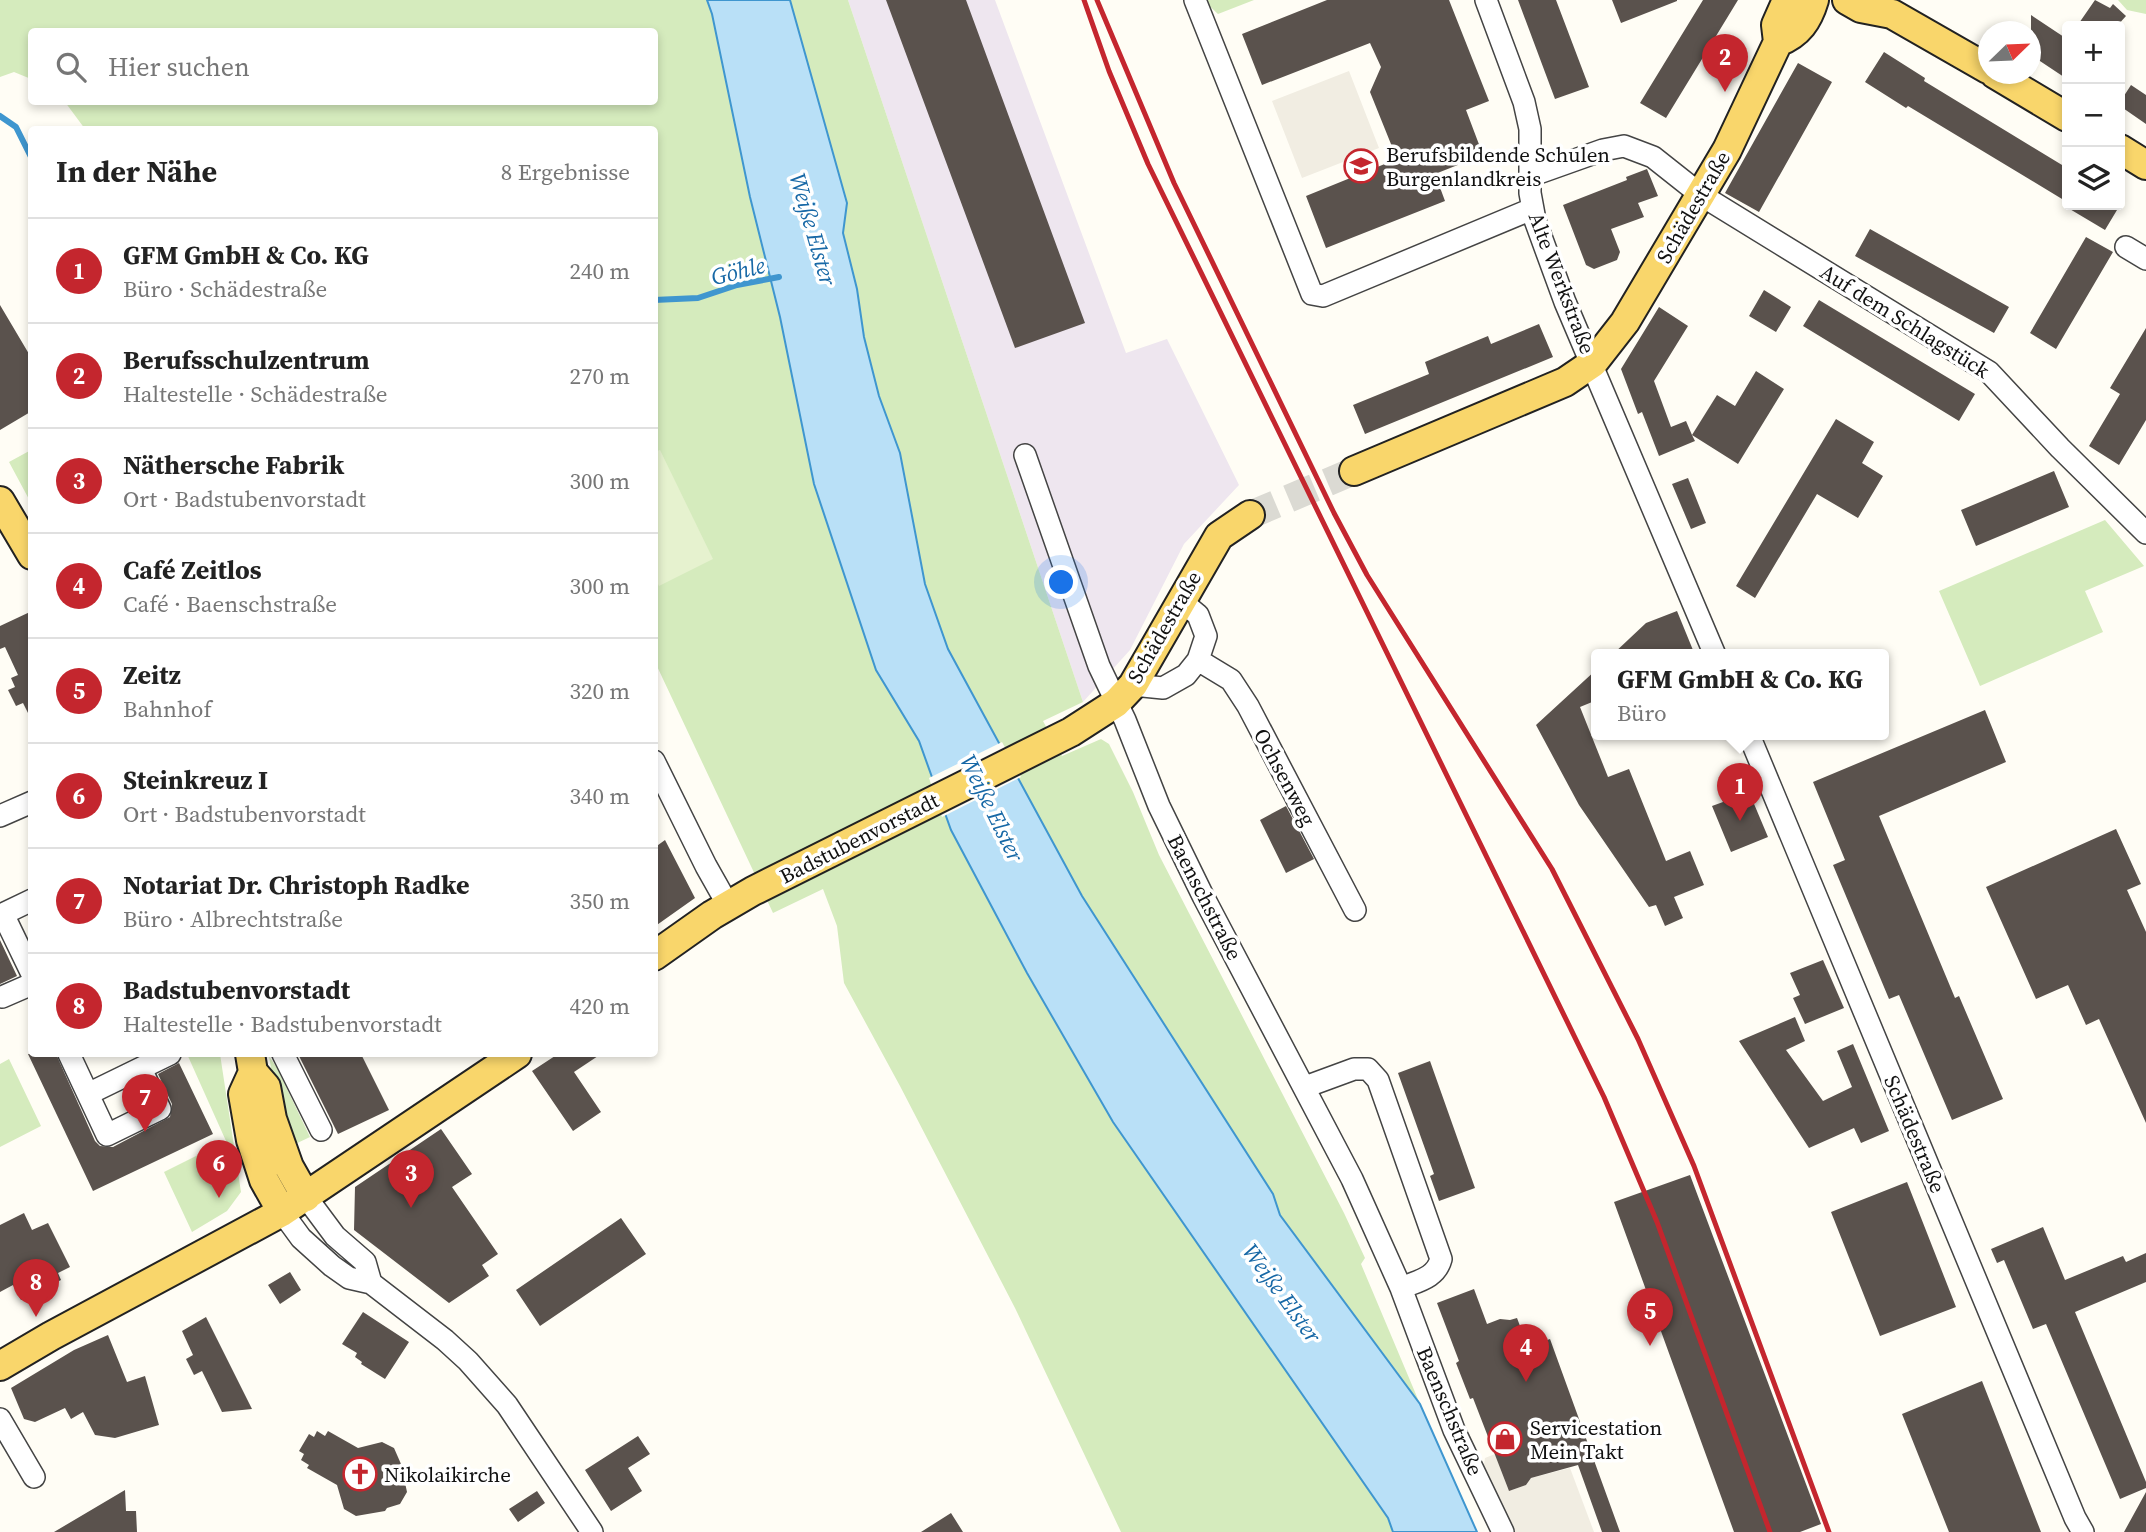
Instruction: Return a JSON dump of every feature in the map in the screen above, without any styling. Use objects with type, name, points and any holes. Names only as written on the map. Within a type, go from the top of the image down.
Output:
[{"type":"main road","name":"Schädestraße","points":[[1354,471],[1565,382],[1593,363],[1625,322],[1736,132],[1779,42],[1776,25],[1787,0]]},
{"type":"main road","name":"Schädestraße","points":[[1779,42],[1792,37],[1801,29],[1814,0]]},
{"type":"main road","points":[[1847,0],[1861,8],[1887,7],[1978,62]]},
{"type":"main road","points":[[2013,84],[2062,114]]},
{"type":"main road","points":[[2125,152],[2146,165]]},
{"type":"main road","points":[[0,501],[28,548]]},
{"type":"main road","name":"Schädestraße","points":[[1071,732],[1124,694],[1219,536],[1250,514]]},
{"type":"main road","name":"Badstubenvorstadt","points":[[658,953],[728,905],[1071,732]]},
{"type":"main road","points":[[0,1366],[39,1342],[242,1236],[282,1212],[513,1057]]},
{"type":"main road","points":[[252,1063],[266,1087],[272,1119],[289,1167],[306,1197]]},
{"type":"main road","points":[[252,1063],[243,1094],[251,1140],[264,1180],[282,1212]]},
{"type":"street","points":[[1195,0],[1312,294],[1324,296],[1532,209]]},
{"type":"street","name":"Alte Werkstraße","points":[[1486,0],[1524,102],[1530,129],[1532,209],[1559,287],[1593,363]]},
{"type":"street","name":"Auf dem Schlagstück","points":[[1530,176],[1603,150],[1624,146],[1653,157],[1701,195],[1989,372],[2060,448],[2146,533]]},
{"type":"street","points":[[2126,247],[2146,259]]},
{"type":"street","points":[[1593,363],[1712,649]]},
{"type":"street","name":"Baenschstraße","points":[[1025,455],[1085,629],[1124,694],[1176,843],[1352,1179],[1401,1288],[1454,1430],[1503,1532]]},
{"type":"street","points":[[1124,694],[1163,688],[1186,675],[1198,660],[1206,636],[1198,615],[1181,601]]},
{"type":"street","name":"Ochsenweg","points":[[1198,660],[1231,680],[1248,706],[1355,909]]},
{"type":"street","name":"Schädestraße","points":[[1751,740],[2083,1532]]},
{"type":"street","points":[[658,769],[728,905]]},
{"type":"street","points":[[0,816],[28,804]]},
{"type":"street","points":[[28,902],[3,914],[28,966]]},
{"type":"street","points":[[2,997],[28,986]]},
{"type":"street","points":[[70,1057],[107,1135],[160,1109],[141,1069]]},
{"type":"street","points":[[88,1094],[164,1057]]},
{"type":"street","points":[[284,1057],[321,1130]]},
{"type":"street","points":[[1305,1087],[1354,1069],[1368,1069],[1378,1080],[1441,1259],[1439,1268],[1433,1275],[1401,1288]]},
{"type":"street","points":[[306,1197],[330,1230],[365,1262],[371,1283]]},
{"type":"street","points":[[282,1212],[301,1238],[332,1266],[349,1278],[371,1283],[445,1340],[486,1380],[527,1434],[592,1532]]},
{"type":"street","points":[[0,1419],[34,1477]]},
{"type":"shaded area","points":[[848,0],[995,0],[1126,353],[1167,339],[1239,485],[1184,544],[1130,650],[1083,702]]},
{"type":"shaded area","points":[[1349,71],[1379,148],[1302,178],[1272,101]]},
{"type":"shaded area","points":[[1495,1454],[1508,1489],[1512,1490],[1526,1485],[1531,1478],[1570,1468],[1594,1532],[1514,1532],[1483,1471],[1485,1458]]},
{"type":"green space","points":[[0,0],[707,0],[750,197],[780,317],[814,484],[876,670],[919,741],[951,830],[1027,974],[1113,1122],[1388,1518],[1393,1532],[1121,1532],[1015,1308],[844,983],[837,926],[823,889],[773,913],[658,668],[658,126],[83,126],[67,105],[658,105],[658,28],[28,28],[28,78],[14,72],[0,77]]},
{"type":"green space","points":[[790,0],[848,0],[1083,702],[1043,721],[1062,756],[1101,739],[1109,744],[1133,792],[1159,855],[1344,1213],[1365,1258],[1361,1264],[1420,1404],[1280,1215],[1273,1194],[1082,896],[948,649],[925,584],[900,453],[879,396],[864,337],[857,289],[843,233],[847,203]]},
{"type":"green space","points":[[1203,0],[1254,0],[1218,14]]},
{"type":"green space","points":[[2118,0],[2146,0],[2146,14],[2127,10]]},
{"type":"green space","points":[[658,451],[713,559],[659,586],[658,584]]},
{"type":"green space","points":[[28,452],[28,497],[9,462]]},
{"type":"green space","points":[[2105,520],[2144,566],[2085,591],[2103,632],[1980,686],[1939,591]]},
{"type":"green space","points":[[188,1057],[220,1057],[241,1192],[227,1211],[192,1232],[164,1172],[226,1141]]},
{"type":"green space","points":[[269,1057],[310,1137],[291,1146],[278,1111]]},
{"type":"green space","points":[[9,1059],[41,1126],[0,1147],[0,1064]]},
{"type":"water","name":"Weiße Elster","points":[[707,0],[790,0],[847,203],[843,233],[857,289],[864,337],[879,396],[900,453],[925,584],[948,649],[1082,896],[1273,1194],[1280,1215],[1420,1404],[1477,1532],[1393,1532],[1388,1518],[1113,1122],[1027,973],[951,830],[919,741],[876,670],[814,484],[780,317],[750,197]]},
{"type":"pier","points":[[1002,742],[1021,777],[942,817],[929,778]]},
{"type":"building","points":[[886,0],[966,0],[1085,323],[1015,348]]},
{"type":"building","points":[[1327,0],[1449,0],[1489,101],[1466,110],[1483,155],[1435,174],[1445,201],[1326,248],[1306,196],[1397,159],[1370,92],[1381,67],[1370,43],[1262,85],[1242,34]]},
{"type":"building","points":[[1518,0],[1556,0],[1589,87],[1555,99]]},
{"type":"building","points":[[1612,0],[1677,0],[1677,1],[1621,23]]},
{"type":"building","points":[[1703,0],[1738,0],[1666,118],[1640,103]]},
{"type":"building","points":[[2095,0],[2110,8],[2113,4],[2126,16],[2122,21],[2080,21]]},
{"type":"building","points":[[2041,22],[2062,36],[2062,76],[2041,62]]},
{"type":"building","points":[[1884,52],[1925,78],[1924,81],[2062,165],[2062,199],[1908,106],[1906,108],[1865,82]]},
{"type":"building","points":[[1798,63],[1832,82],[1759,212],[1725,193]]},
{"type":"building","points":[[2131,85],[2146,95],[2146,124],[2125,109],[2125,94]]},
{"type":"building","points":[[1647,169],[1658,196],[1638,203],[1644,217],[1611,229],[1620,252],[1617,260],[1594,269],[1586,265],[1563,205],[1627,180],[1626,177]]},
{"type":"building","points":[[2071,210],[2117,210],[2105,230]]},
{"type":"building","points":[[1870,229],[2009,307],[1994,333],[1855,256]]},
{"type":"building","points":[[2086,237],[2113,252],[2056,349],[2030,333]]},
{"type":"building","points":[[1764,290],[1791,307],[1776,332],[1749,316]]},
{"type":"building","points":[[1819,300],[1975,394],[1959,421],[1803,326]]},
{"type":"building","points":[[0,305],[28,352],[28,413],[0,430]]},
{"type":"building","points":[[1659,307],[1688,326],[1654,381],[1671,427],[1686,421],[1695,441],[1659,456],[1642,412],[1638,414],[1621,369]]},
{"type":"building","points":[[1539,324],[1553,357],[1365,434],[1353,405],[1429,374],[1425,362],[1488,336],[1491,344]]},
{"type":"building","points":[[2146,328],[2146,420],[2119,465],[2089,446],[2120,394],[2110,388]]},
{"type":"building","points":[[1756,371],[1784,389],[1738,464],[1692,435],[1717,395],[1735,406]]},
{"type":"building","points":[[1836,419],[1874,442],[1862,463],[1883,476],[1858,518],[1817,494],[1755,598],[1736,586]]},
{"type":"building","points":[[2054,471],[2069,507],[1976,546],[1961,510]]},
{"type":"building","points":[[1688,478],[1706,523],[1691,529],[1672,484]]},
{"type":"building","points":[[1677,611],[1693,649],[1618,649],[1646,623]]},
{"type":"building","points":[[28,613],[28,713],[23,703],[16,706],[8,690],[15,687],[11,678],[18,675],[5,647],[0,649],[0,626]]},
{"type":"building","points":[[1591,675],[1591,702],[1580,707],[1608,777],[1629,769],[1666,861],[1690,851],[1704,885],[1674,897],[1683,918],[1665,926],[1656,905],[1649,907],[1579,805],[1536,725]]},
{"type":"building","points":[[1985,710],[2006,762],[1879,816],[1955,998],[1959,996],[2003,1099],[1952,1120],[1899,995],[1889,999],[1833,865],[1845,860],[1813,782]]},
{"type":"building","points":[[1736,788],[1740,796],[1749,792],[1768,837],[1731,852],[1712,806],[1723,802],[1720,795]]},
{"type":"building","points":[[1286,806],[1314,859],[1286,873],[1260,820]]},
{"type":"building","points":[[2116,829],[2141,884],[2127,890],[2146,932],[2146,1123],[2099,1019],[2086,1025],[2068,985],[2036,999],[1986,887]]},
{"type":"building","points":[[665,840],[695,898],[658,924],[658,845]]},
{"type":"building","points":[[0,940],[17,976],[0,984]]},
{"type":"building","points":[[1823,960],[1844,1008],[1805,1024],[1793,998],[1800,995],[1790,973]]},
{"type":"building","points":[[1795,1017],[1805,1041],[1786,1050],[1823,1101],[1852,1087],[1837,1051],[1853,1044],[1889,1131],[1861,1143],[1854,1128],[1809,1148],[1739,1041]]},
{"type":"building","points":[[29,1057],[57,1057],[95,1141],[100,1146],[113,1147],[170,1117],[172,1104],[158,1074],[179,1063],[213,1134],[93,1191]]},
{"type":"building","points":[[300,1057],[362,1057],[389,1110],[338,1134]]},
{"type":"building","points":[[553,1057],[596,1057],[574,1072],[601,1112],[573,1131],[532,1071]]},
{"type":"building","points":[[1430,1061],[1475,1188],[1439,1201],[1430,1176],[1434,1174],[1398,1073]]},
{"type":"building","points":[[441,1129],[472,1174],[452,1187],[498,1254],[482,1265],[489,1276],[449,1303],[354,1230],[355,1187]]},
{"type":"building","points":[[1690,1175],[1821,1524],[1800,1532],[1734,1532],[1614,1202]]},
{"type":"building","points":[[1907,1182],[1956,1307],[1880,1336],[1831,1212]]},
{"type":"building","points":[[24,1213],[32,1230],[48,1223],[70,1267],[58,1273],[61,1280],[21,1300],[13,1285],[0,1292],[0,1225]]},
{"type":"building","points":[[621,1218],[646,1254],[540,1326],[516,1290]]},
{"type":"building","points":[[2043,1227],[2065,1280],[2123,1256],[2126,1262],[2146,1253],[2146,1282],[2075,1312],[2146,1482],[2146,1488],[2120,1499],[2046,1324],[2033,1329],[2004,1260],[1997,1263],[1991,1249]]},
{"type":"building","points":[[290,1272],[301,1290],[280,1304],[268,1285]]},
{"type":"building","points":[[1474,1289],[1487,1324],[1500,1319],[1517,1318],[1528,1347],[1550,1339],[1620,1532],[1602,1532],[1578,1465],[1531,1478],[1526,1485],[1509,1491],[1473,1398],[1470,1399],[1456,1363],[1459,1361],[1437,1303]]},
{"type":"building","points":[[363,1312],[409,1342],[385,1379],[361,1364],[355,1357],[357,1353],[342,1344]]},
{"type":"building","points":[[206,1317],[252,1409],[222,1412],[202,1371],[194,1375],[186,1359],[193,1355],[182,1331]]},
{"type":"building","points":[[108,1335],[127,1382],[145,1376],[159,1425],[115,1438],[95,1435],[83,1412],[71,1419],[65,1408],[35,1422],[24,1419],[11,1388],[74,1350]]},
{"type":"building","points":[[1982,1381],[2041,1532],[1949,1532],[1902,1414]]},
{"type":"building","name":"Nikolaikirche","points":[[317,1431],[325,1436],[328,1431],[358,1448],[382,1442],[394,1448],[401,1464],[407,1492],[400,1504],[385,1511],[356,1516],[344,1509],[337,1485],[307,1468],[309,1465],[301,1460],[304,1454],[299,1451],[309,1434],[314,1437]]},
{"type":"building","points":[[638,1436],[650,1454],[628,1468],[642,1491],[611,1511],[585,1470]]},
{"type":"building","points":[[125,1490],[126,1511],[136,1511],[137,1532],[54,1532]]},
{"type":"building","points":[[537,1491],[545,1503],[518,1522],[509,1509]]},
{"type":"building","points":[[2146,1492],[2146,1532],[2124,1532]]},
{"type":"building","points":[[951,1513],[963,1532],[921,1532]]},
{"type":"waterway","name":"Göhle","points":[[0,116],[16,127],[28,151]]},
{"type":"waterway","name":"Göhle","points":[[658,300],[698,298],[737,285],[779,277]]},
{"type":"tunnel","points":[[1250,515],[1354,471]]},
{"type":"railway","points":[[1084,0],[1109,71],[1148,164],[1604,1097],[1657,1222],[1770,1532]]},
{"type":"railway","points":[[1097,0],[1174,183],[1334,513],[1367,575],[1552,869],[1638,1039],[1694,1166],[1829,1532]]},
{"type":"place","name":"Berufsschulzentrum","points":[[1725,92]]},
{"type":"place","name":"Berufsbildende Schulen Burgenlandkreis","points":[[1361,166]]},
{"type":"place","name":"GFM GmbH & Co. KG","points":[[1740,821]]},
{"type":"place","name":"Notariat Dr. Christoph Radke","points":[[145,1132]]},
{"type":"place","name":"Steinkreuz I","points":[[219,1198]]},
{"type":"place","name":"Näthersche Fabrik","points":[[411,1208]]},
{"type":"place","name":"Badstubenvorstadt","points":[[36,1317]]},
{"type":"place","name":"Zeitz","points":[[1650,1346]]},
{"type":"place","name":"Café Zeitlos","points":[[1526,1382]]},
{"type":"place","name":"Servicestation Mein Takt","points":[[1505,1439]]},
{"type":"place","name":"Nikolaikirche","points":[[360,1474]]}]
